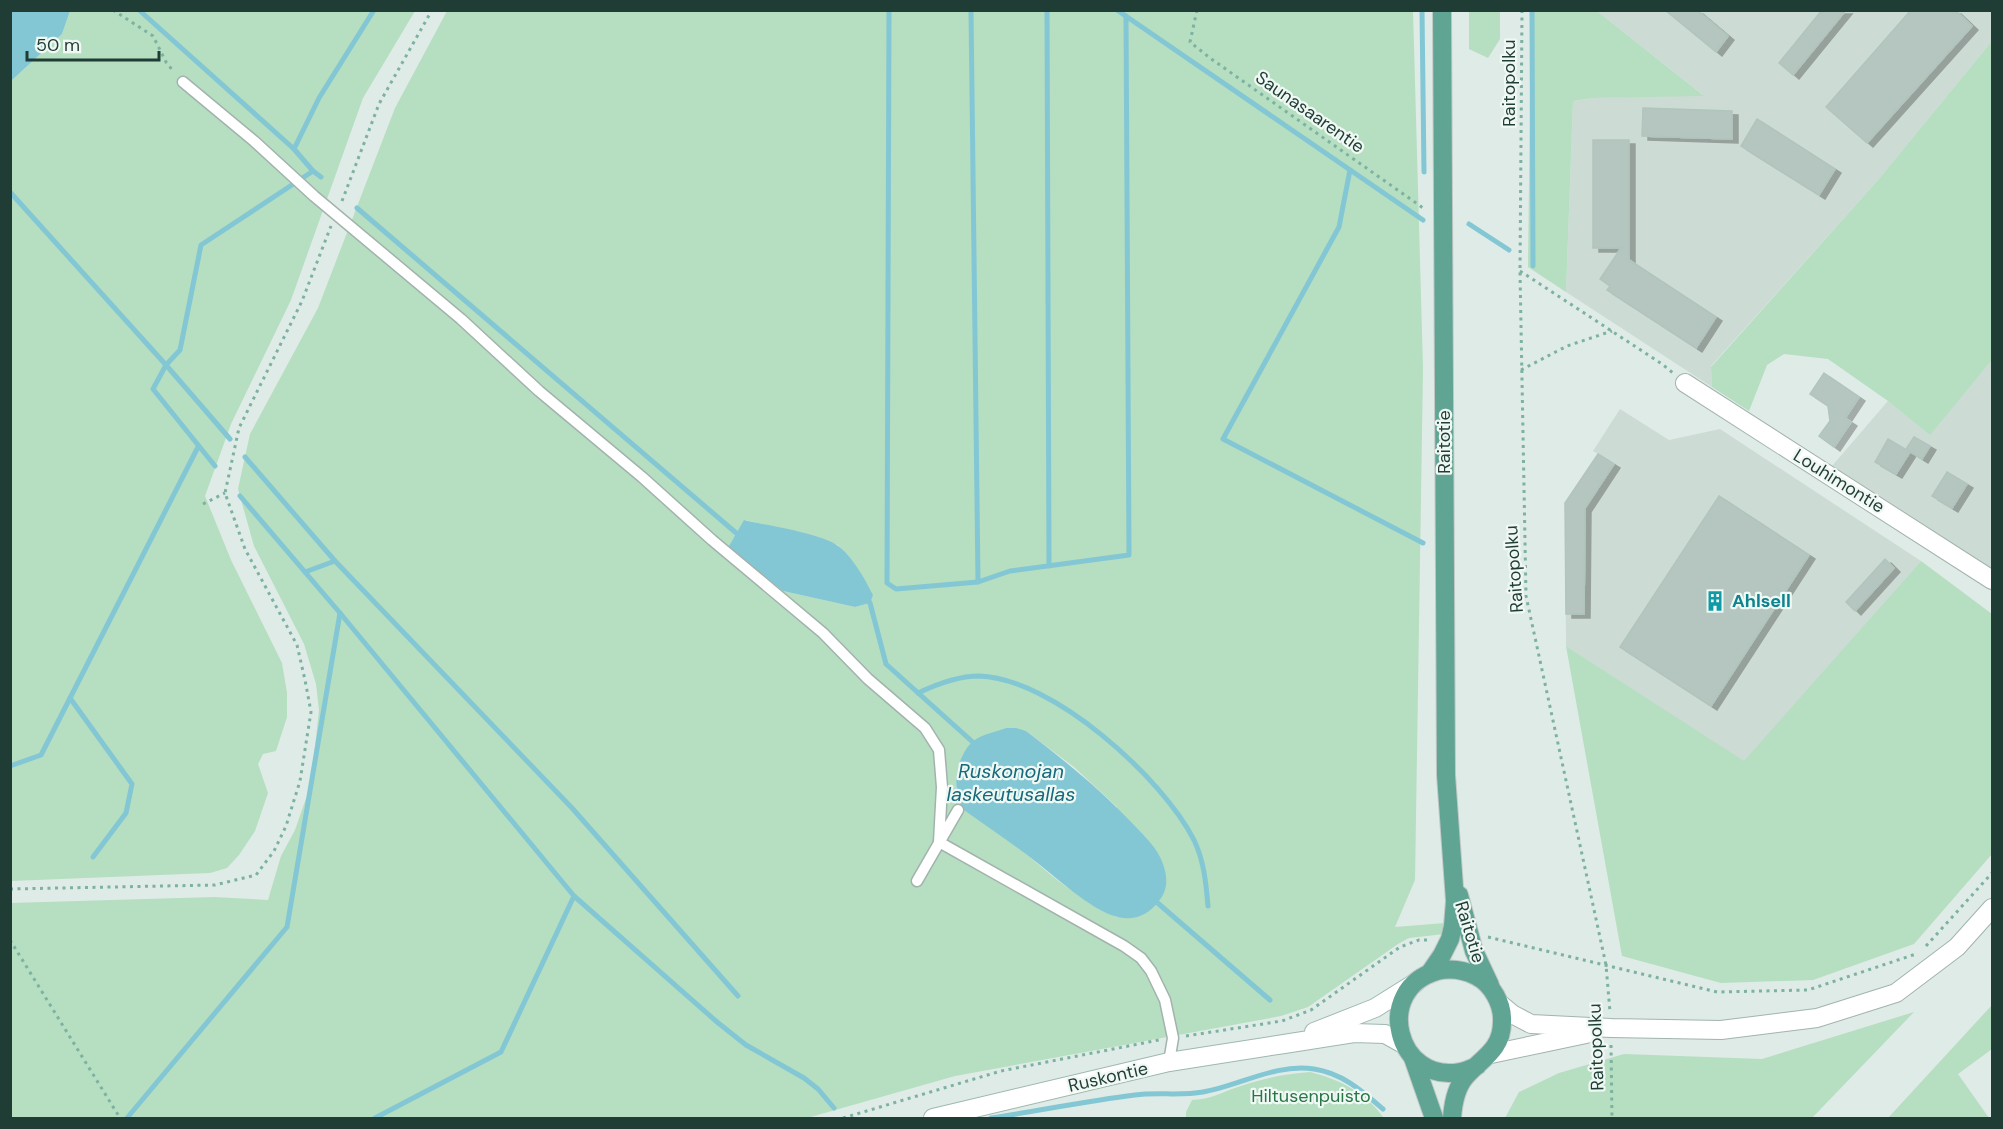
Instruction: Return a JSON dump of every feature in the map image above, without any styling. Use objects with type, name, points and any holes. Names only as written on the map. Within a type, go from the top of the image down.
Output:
[{"type":"main road","name":"Raitotie","points":[[1422,978],[1442,955],[1450,939],[1455,901],[1446,775],[1442,10]]},
{"type":"main road","name":"Raitotie","points":[[1453,873],[1480,966],[1495,996]]},
{"type":"main road","points":[[1434,1119],[1398,1028],[1399,1012],[1405,996],[1422,978],[1444,969],[1461,970],[1478,977],[1495,996],[1503,1022],[1499,1039],[1484,1060],[1465,1077],[1459,1086],[1453,1104],[1452,1119]]},
{"type":"main road","points":[[1408,1051],[1426,1068],[1443,1073],[1461,1072],[1484,1060]]},
{"type":"street","name":"Louhimontie","points":[[1685,383],[1992,580]]},
{"type":"street","points":[[1495,996],[1512,1014],[1531,1024],[1722,1030],[1817,1018],[1896,993],[1957,947],[1992,908]]},
{"type":"street","name":"Ruskontie","points":[[1284,1044],[1375,1008],[1422,978]]},
{"type":"street","points":[[1484,1060],[1611,1028]]},
{"type":"street","name":"Ruskontie","points":[[940,1118],[1169,1062],[1354,1033],[1385,1034],[1408,1051]]},
{"type":"lane","points":[[183,82],[461,319],[712,540],[823,633],[868,679],[925,728],[939,750],[942,787],[939,842]]},
{"type":"lane","points":[[917,880],[958,810]]},
{"type":"lane","points":[[939,842],[1124,946],[1141,958],[1151,971],[1164,1000],[1173,1038],[1169,1062]]},
{"type":"path","points":[[113,10],[153,36],[166,62],[183,82]]},
{"type":"path","points":[[10,889],[215,885],[256,875],[274,851],[286,826],[300,781],[310,712],[297,645],[245,549],[225,493],[239,428],[303,301],[379,104],[432,10]]},
{"type":"path","name":"Saunasaarentie","points":[[1197,10],[1190,42],[1443,221]]},
{"type":"path","name":"Raitopolku","points":[[1522,10],[1520,270],[1526,597],[1606,964],[1611,1028],[1612,1119]]},
{"type":"path","points":[[1520,270],[1662,364],[1685,383]]},
{"type":"path","points":[[1521,370],[1567,346],[1612,331]]},
{"type":"path","points":[[202,504],[225,493]]},
{"type":"path","points":[[1471,938],[1494,937],[1717,992],[1808,990],[1920,953],[1992,873]]},
{"type":"path","points":[[843,1119],[1001,1071],[1173,1038],[1282,1021],[1311,1010],[1400,947],[1419,940],[1450,939]]},
{"type":"path","points":[[10,940],[120,1119]]},
{"type":"shaded area","points":[[1597,11],[1992,11],[1992,41],[1878,180],[1711,366],[1712,387],[1566,292],[1573,101],[1592,98],[1703,95]]},
{"type":"shaded area","points":[[1992,360],[1992,569],[1832,466],[1888,401],[1930,434]]},
{"type":"shaded area","points":[[1620,409],[1669,440],[1720,429],[1921,561],[1744,762],[1566,646],[1565,503],[1598,454],[1593,451]]},
{"type":"green space","points":[[70,11],[415,11],[363,98],[291,300],[231,424],[205,496],[231,560],[282,663],[287,693],[287,717],[276,751],[263,754],[258,764],[268,793],[255,831],[227,868],[210,873],[11,881],[11,81],[62,34]]},
{"type":"green space","points":[[447,11],[1413,11],[1423,368],[1415,880],[1395,927],[1445,923],[1444,934],[1409,938],[1308,1007],[1281,1016],[955,1076],[807,1118],[11,1118],[10,903],[214,897],[268,900],[281,856],[295,830],[311,784],[319,710],[316,684],[304,644],[254,546],[238,489],[250,434],[318,308],[395,108]],"holes":[[[745,520],[806,534],[838,545],[870,603],[855,607],[783,591],[729,548]],[[1006,728],[1026,731],[1074,767],[1117,807],[1117,917],[1095,906],[1053,876],[1012,842],[956,789],[960,764],[968,748],[974,742]]]},
{"type":"green space","points":[[1469,11],[1500,11],[1500,39],[1488,58],[1469,49]]},
{"type":"green space","points":[[1531,11],[1597,11],[1704,96],[1592,98],[1573,101],[1566,292],[1528,267]]},
{"type":"green space","points":[[1992,41],[1992,360],[1930,435],[1888,401],[1828,359],[1784,354],[1767,365],[1749,411],[1712,387],[1711,367],[1878,180]]},
{"type":"green space","points":[[1921,561],[1992,614],[1992,854],[1914,944],[1813,980],[1721,983],[1622,956],[1566,646],[1744,761]]},
{"type":"green space","points":[[1992,1005],[1992,1049],[1958,1074],[1989,1118],[1888,1118]]},
{"type":"green space","points":[[1914,1012],[1812,1118],[1505,1118],[1519,1092],[1559,1073],[1624,1054],[1762,1059]]},
{"type":"green space","name":"Hiltusenpuisto","points":[[1310,1072],[1351,1088],[1369,1101],[1384,1118],[1186,1118],[1186,1112],[1192,1100],[1211,1097],[1267,1079]]},
{"type":"water","points":[[11,10],[70,11],[62,34],[11,81]]},
{"type":"water","points":[[744,520],[808,534],[838,546],[853,562],[866,582],[873,595],[870,603],[855,607],[783,591],[728,548]]},
{"type":"water","name":"Ruskonojan laskeutusallas","points":[[1006,728],[1026,731],[1068,764],[1120,811],[1154,847],[1163,864],[1166,884],[1164,893],[1154,907],[1140,916],[1124,918],[1096,908],[964,810],[956,785],[961,758],[974,740]]},
{"type":"building","points":[[1665,10],[1697,10],[1728,36],[1716,52]]},
{"type":"building","points":[[1822,10],[1846,10],[1793,75],[1779,63]]},
{"type":"building","points":[[1911,10],[1955,10],[1972,26],[1867,143],[1826,107]]},
{"type":"building","points":[[1643,108],[1732,111],[1732,139],[1642,136]]},
{"type":"building","points":[[1757,119],[1835,169],[1819,195],[1741,146]]},
{"type":"building","points":[[1593,140],[1629,140],[1629,260],[1716,317],[1696,348],[1607,290],[1610,286],[1600,279],[1621,248],[1593,248]]},
{"type":"building","points":[[1824,373],[1859,397],[1845,418],[1851,422],[1834,447],[1819,436],[1830,421],[1828,406],[1810,394]]},
{"type":"building","points":[[1914,437],[1930,446],[1922,459],[1906,449]]},
{"type":"building","points":[[1888,439],[1910,452],[1896,474],[1875,462]]},
{"type":"building","points":[[1598,454],[1614,464],[1585,508],[1584,614],[1566,614],[1565,503]]},
{"type":"building","points":[[1947,472],[1967,484],[1952,508],[1932,496]]},
{"type":"building","name":"Ahlsell","points":[[1719,496],[1809,555],[1711,706],[1620,647]]},
{"type":"building","points":[[1885,559],[1894,568],[1855,611],[1846,602]]},
{"type":"waterway","points":[[139,10],[294,149],[321,177]]},
{"type":"waterway","points":[[294,149],[319,98],[374,10]]},
{"type":"waterway","points":[[889,10],[887,583],[896,589],[978,582],[1010,571],[1129,555],[1126,16]]},
{"type":"waterway","points":[[971,10],[978,582]]},
{"type":"waterway","points":[[1047,10],[1049,566]]},
{"type":"waterway","points":[[1117,10],[1423,220]]},
{"type":"waterway","points":[[1422,10],[1424,172]]},
{"type":"waterway","points":[[1532,10],[1533,266]]},
{"type":"waterway","points":[[1350,170],[1339,227],[1223,439],[1423,543]]},
{"type":"waterway","points":[[215,466],[153,389],[166,365],[180,350],[201,245],[313,171]]},
{"type":"waterway","points":[[10,192],[230,439]]},
{"type":"waterway","points":[[357,208],[742,538]]},
{"type":"waterway","points":[[1469,224],[1509,250]]},
{"type":"waterway","points":[[10,766],[41,755],[198,447]]},
{"type":"waterway","points":[[245,457],[335,561],[572,808],[738,996]]},
{"type":"waterway","points":[[240,496],[574,896],[717,1022],[746,1045],[804,1078],[818,1089],[834,1108]]},
{"type":"waterway","points":[[305,572],[335,561]]},
{"type":"waterway","points":[[868,599],[886,664],[976,745]]},
{"type":"waterway","points":[[127,1118],[287,927],[340,613]]},
{"type":"waterway","points":[[918,693],[948,681],[979,676],[1008,681],[1039,694],[1071,712],[1131,761],[1179,815],[1194,840],[1200,856],[1208,906]]},
{"type":"waterway","points":[[70,698],[132,784],[126,813],[93,857]]},
{"type":"waterway","points":[[375,1118],[501,1052],[574,896]]},
{"type":"waterway","points":[[1153,899],[1270,1000]]},
{"type":"waterway","points":[[991,1118],[1135,1095],[1203,1092],[1272,1072],[1300,1068],[1334,1074],[1359,1089],[1383,1109]]},
{"type":"place","name":"Ahlsell","points":[[1715,601]]}]
